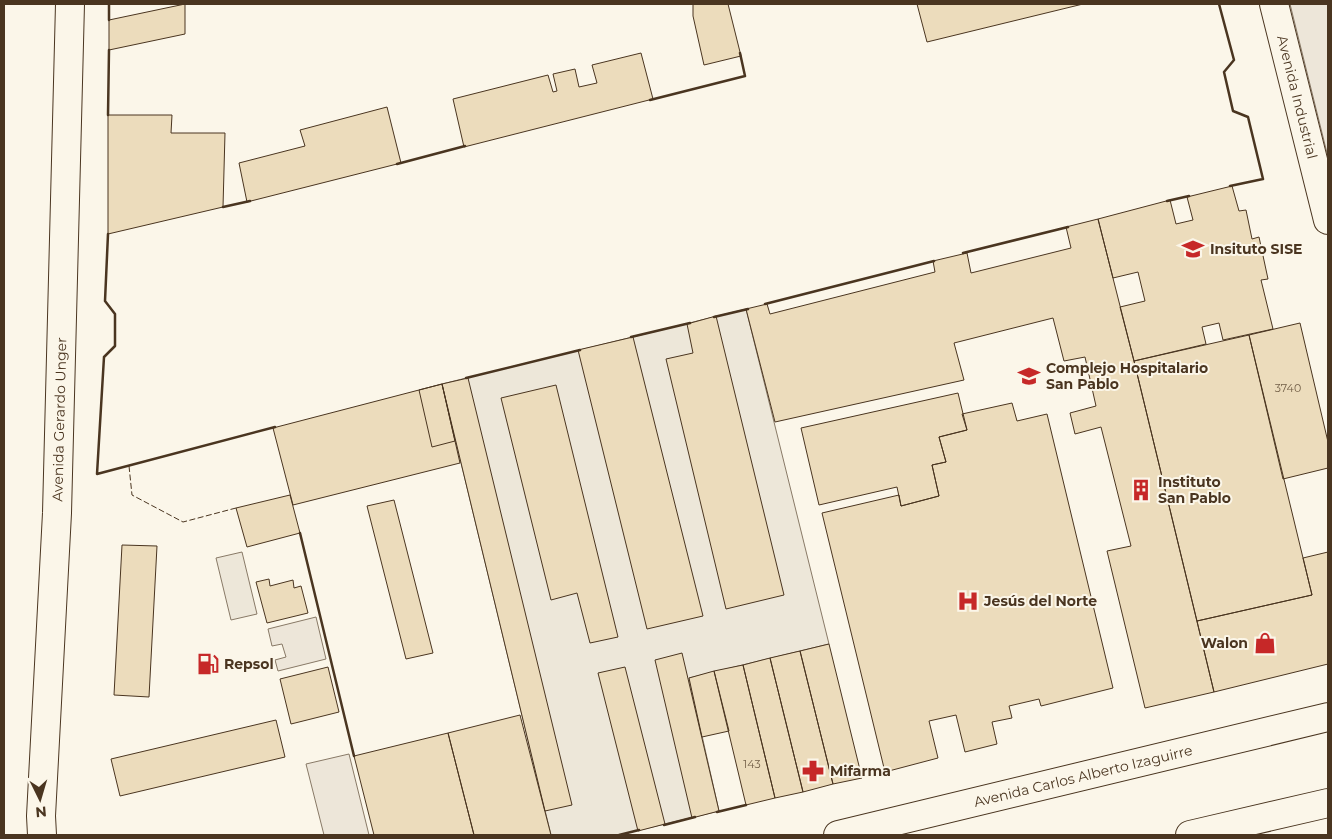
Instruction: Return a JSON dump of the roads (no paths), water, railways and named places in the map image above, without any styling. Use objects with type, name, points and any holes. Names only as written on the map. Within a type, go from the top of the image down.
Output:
[{"type":"main road","name":"Avenida Gerardo Unger","points":[[42,835],[41,816],[57,513],[70,4]]},
{"type":"main road","name":"Avenida Industrial","points":[[1274,4],[1328,220]]},
{"type":"main road","name":"Avenida Carlos Alberto Izaguirre","points":[[838,835],[1328,717]]},
{"type":"main road","points":[[1190,835],[1328,803]]},
{"type":"place","name":"Insituto SISE","points":[[1193,249]]},
{"type":"place","name":"Complejo Hospitalario San Pablo","points":[[1029,376]]},
{"type":"place","name":"Instituto San Pablo","points":[[1141,490]]},
{"type":"place","name":"Jesús del Norte","points":[[968,601]]},
{"type":"place","name":"Walon","points":[[1265,643]]},
{"type":"place","name":"Repsol","points":[[208,664]]},
{"type":"place","name":"Mifarma","points":[[813,771]]}]
